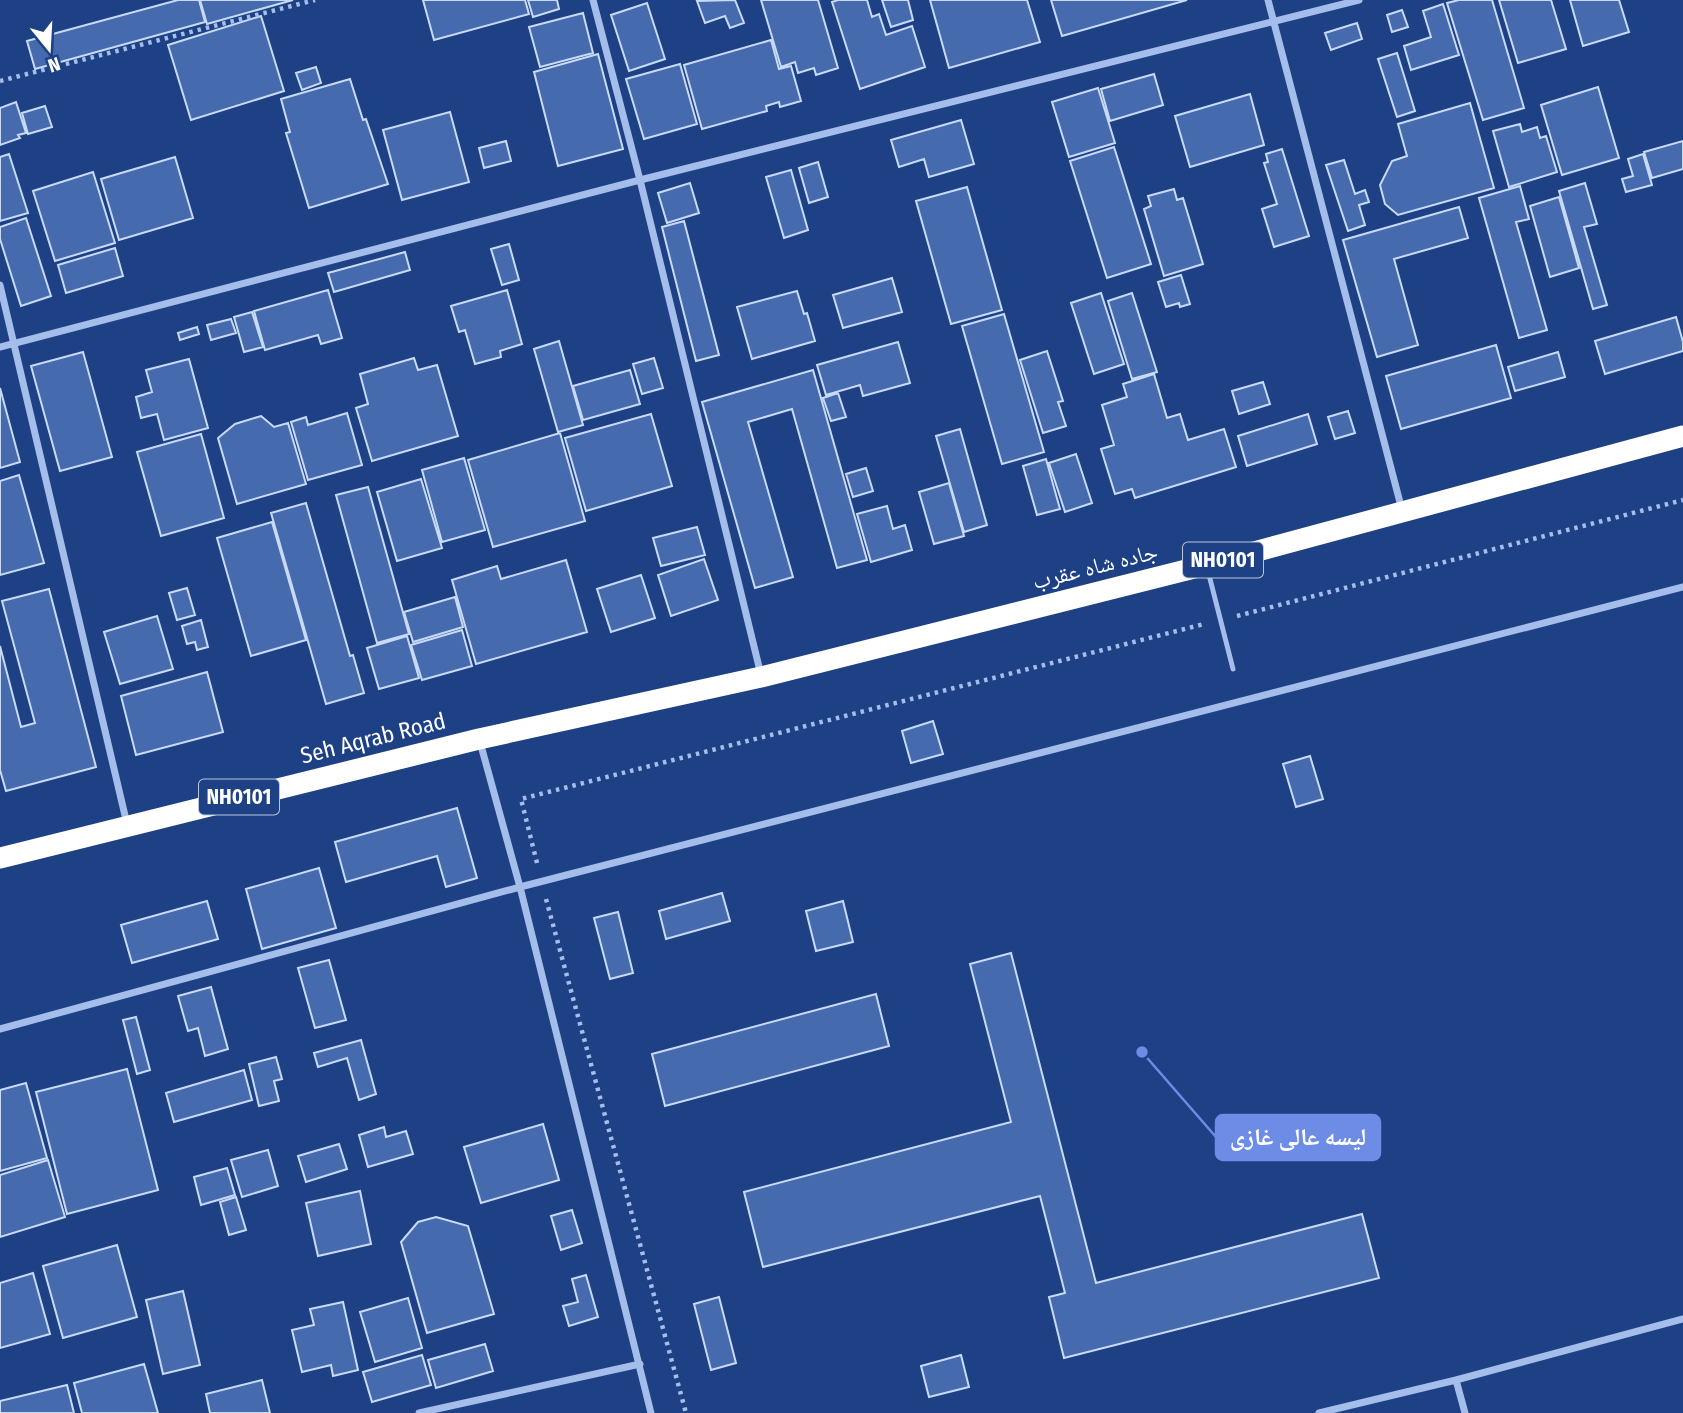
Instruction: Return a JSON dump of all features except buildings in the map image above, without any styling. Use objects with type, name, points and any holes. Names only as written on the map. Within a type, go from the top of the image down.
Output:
[{"type":"highway","name":"جاده شاه عقرب","points":[[761,677],[1206,565],[1683,436]]},
{"type":"highway","name":"Seh Aqrab Road","points":[[0,858],[479,739],[761,677]]},
{"type":"street","points":[[593,0],[640,180],[761,677]]},
{"type":"street","points":[[1268,0],[1402,510]]},
{"type":"street","points":[[0,347],[640,180],[1359,0]]},
{"type":"street","points":[[0,285],[127,825]]},
{"type":"street","points":[[0,1029],[541,881],[1683,587]]},
{"type":"street","points":[[479,739],[520,887],[651,1413]]},
{"type":"street","points":[[1319,1413],[1456,1380],[1683,1319]]},
{"type":"street","points":[[419,1413],[640,1364]]},
{"type":"street","points":[[1456,1380],[1465,1413]]},
{"type":"lane","points":[[1206,565],[1233,670]]},
{"type":"path","points":[[0,81],[315,0]]},
{"type":"path","points":[[686,1413],[521,799],[1683,500]]},
{"type":"place","name":"لیسه عالی غازی","points":[[1142,1052]]}]
